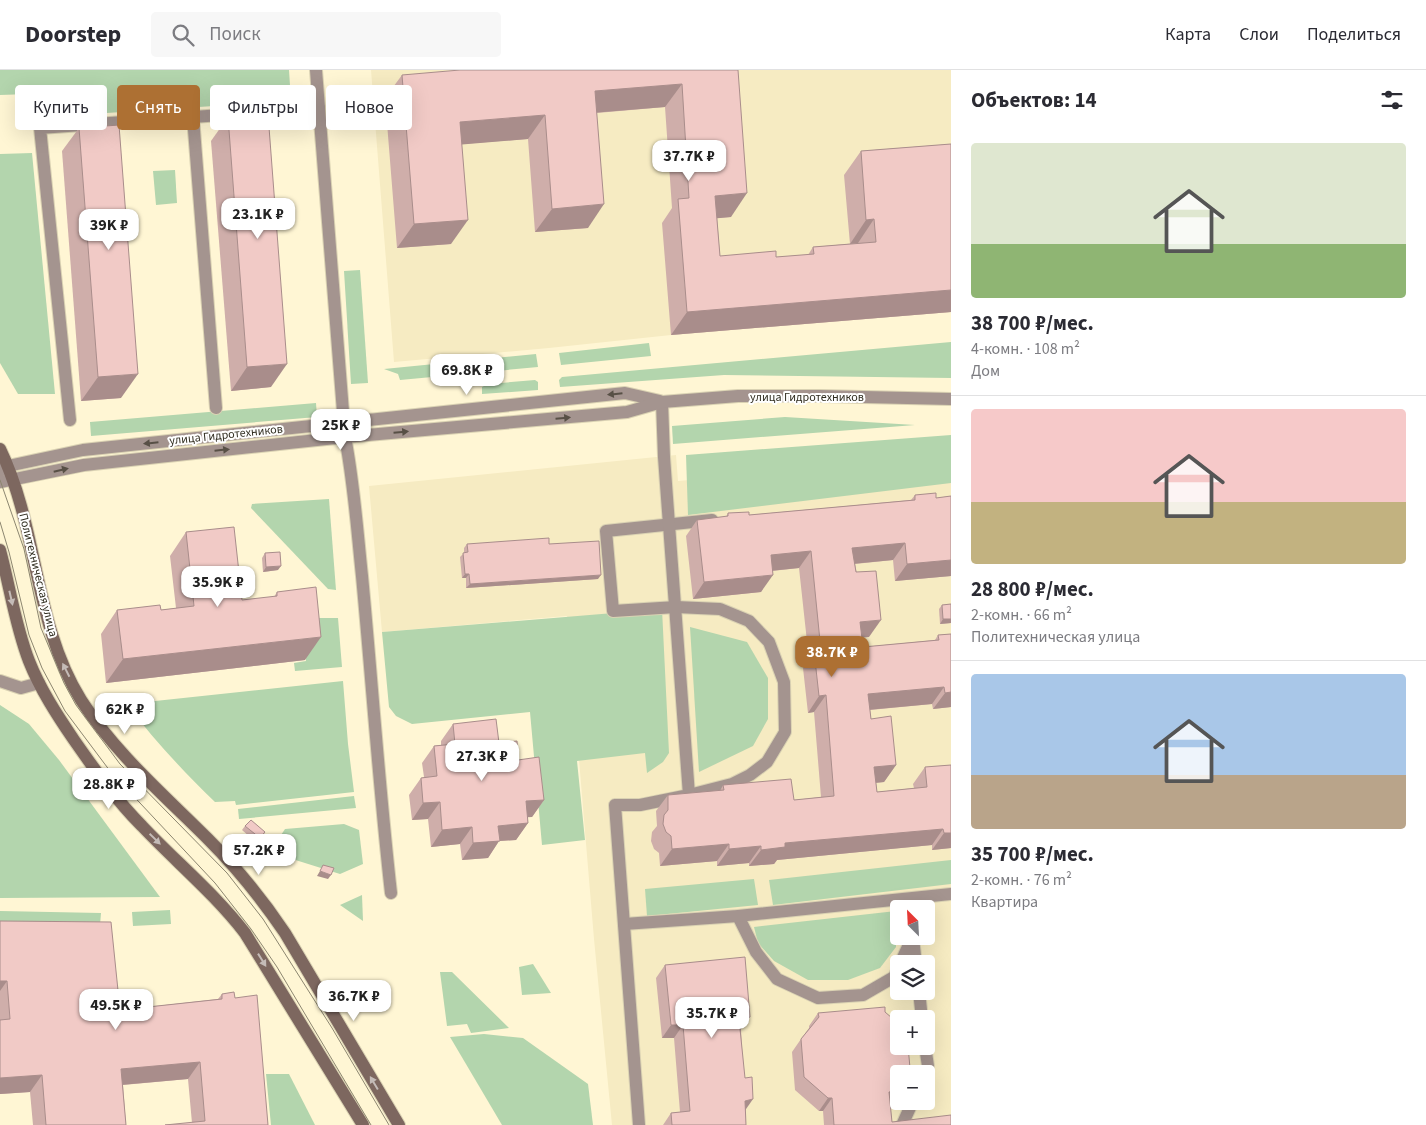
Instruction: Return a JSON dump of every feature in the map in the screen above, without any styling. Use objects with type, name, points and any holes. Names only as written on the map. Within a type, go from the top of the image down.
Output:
[{"type":"main road","name":"Политехническая улица","points":[[0,449],[4,469],[14,481],[32,549],[48,624],[61,661],[81,700],[126,758],[234,866],[272,913],[399,1125]]},
{"type":"main road","points":[[0,550],[20,636],[39,683],[56,712],[101,779],[141,826],[201,883],[229,912],[245,933],[363,1125]]},
{"type":"street","points":[[316,70],[344,422],[367,626],[382,814],[391,893]]},
{"type":"street","points":[[200,117],[320,108]]},
{"type":"street","points":[[70,420],[40,128],[117,122]]},
{"type":"street","points":[[194,130],[216,408]]},
{"type":"street","name":"улица Гидротехников","points":[[4,469],[83,450],[625,393],[662,402]]},
{"type":"street","name":"улица Гидротехников","points":[[0,482],[14,481],[84,464],[346,437],[627,412],[662,402],[738,396],[951,399]]},
{"type":"street","points":[[662,402],[664,457],[690,795]]},
{"type":"street","points":[[639,1125],[615,805],[640,805],[732,784],[767,762],[785,732],[784,682],[769,642],[749,621],[720,609],[676,606],[613,611],[606,531],[727,518]]},
{"type":"street","points":[[0,680],[21,688],[39,683]]},
{"type":"street","points":[[923,900],[951,894]]},
{"type":"street","points":[[624,924],[890,904]]},
{"type":"street","points":[[738,916],[756,952],[777,979],[818,998],[863,995],[890,979]]},
{"type":"street","points":[[903,1124],[908,1110]]},
{"type":"shaded area","points":[[371,70],[951,70],[951,312],[671,335],[394,362],[376,130],[412,130],[412,85],[372,85]]},
{"type":"shaded area","points":[[676,455],[678,481],[951,457],[951,1125],[612,1125],[594,939],[567,616],[382,632],[369,486]]},
{"type":"green space","points":[[0,70],[289,70],[290,85],[210,85],[210,106],[200,107],[200,85],[117,85],[117,112],[107,113],[107,85],[15,85],[15,94],[0,95]]},
{"type":"green space","points":[[32,153],[55,394],[18,394],[0,363],[0,154]]},
{"type":"green space","points":[[175,170],[177,203],[156,205],[153,171]]},
{"type":"green space","points":[[360,270],[368,383],[351,384],[344,271]]},
{"type":"green space","points":[[951,342],[951,378],[724,375],[560,387],[559,380],[562,377]]},
{"type":"green space","points":[[649,343],[651,356],[561,365],[559,353]]},
{"type":"green space","points":[[536,354],[538,367],[400,380],[398,374],[384,369]]},
{"type":"green space","points":[[535,380],[538,382],[538,390],[482,394],[482,387],[488,384]]},
{"type":"green space","points":[[316,403],[317,417],[91,436],[90,422]]},
{"type":"green space","points":[[785,417],[915,425],[673,444],[672,426]]},
{"type":"green space","points":[[951,435],[951,483],[688,515],[686,455]]},
{"type":"green space","points":[[329,499],[336,590],[328,589],[251,508],[252,504]]},
{"type":"green space","points":[[662,609],[669,753],[663,762],[647,773],[645,753],[577,761],[585,840],[542,845],[530,712],[412,724],[396,716],[389,707],[382,632]]},
{"type":"green space","points":[[301,618],[338,618],[342,667],[295,671],[294,663],[306,661]]},
{"type":"green space","points":[[690,627],[747,642],[768,678],[768,719],[753,746],[699,772]]},
{"type":"green space","points":[[343,681],[354,792],[236,805],[235,801],[215,802],[191,779],[147,730],[127,704]]},
{"type":"green space","points":[[0,705],[29,724],[59,760],[160,897],[0,898]]},
{"type":"green space","points":[[354,796],[356,808],[239,819],[238,809]]},
{"type":"green space","points":[[344,824],[359,830],[363,864],[340,874],[270,852],[285,829]]},
{"type":"green space","points":[[951,860],[951,884],[773,905],[769,880]]},
{"type":"green space","points":[[754,879],[758,905],[647,916],[645,889]]},
{"type":"green space","points":[[362,895],[363,921],[340,905]]},
{"type":"green space","points":[[170,910],[171,924],[133,926],[132,912]]},
{"type":"green space","points":[[0,911],[101,913],[100,925],[0,923]]},
{"type":"green space","points":[[890,912],[890,945],[896,945],[896,947],[880,968],[848,980],[808,980],[774,961],[758,943],[754,927]]},
{"type":"green space","points":[[533,964],[551,993],[522,995],[519,967]]},
{"type":"green space","points":[[440,972],[452,972],[509,1028],[471,1033],[467,1024],[447,1026]]},
{"type":"green space","points":[[484,1034],[523,1038],[588,1084],[593,1125],[502,1125],[450,1037]]},
{"type":"green space","points":[[266,1074],[289,1074],[315,1125],[271,1125]]},
{"type":"building","points":[[460,70],[738,70],[747,193],[715,196],[720,256],[776,251],[776,257],[814,254],[813,247],[876,242],[874,219],[866,220],[861,151],[951,144],[951,290],[687,312],[678,199],[689,198],[682,84],[595,91],[604,204],[552,209],[545,115],[460,122],[468,220],[414,224],[406,130],[412,130],[412,85],[403,85],[402,75]]},
{"type":"building","points":[[117,125],[117,130],[119,130],[138,374],[98,377],[79,130],[107,130],[107,126]]},
{"type":"building","points":[[229,130],[269,130],[287,364],[247,367]]},
{"type":"building","points":[[936,493],[936,498],[951,496],[951,560],[907,564],[905,543],[852,548],[856,572],[876,571],[881,620],[860,622],[863,647],[939,640],[938,635],[951,634],[951,692],[945,693],[944,687],[868,694],[871,719],[891,716],[896,765],[874,767],[877,792],[927,787],[925,767],[951,765],[951,833],[944,833],[943,829],[785,843],[785,847],[761,850],[761,846],[729,849],[729,844],[672,849],[671,836],[666,832],[663,824],[664,815],[668,810],[668,795],[724,790],[723,785],[791,779],[794,800],[834,796],[826,695],[819,696],[814,651],[821,651],[811,551],[771,555],[773,575],[704,582],[697,520],[728,516],[728,513],[749,512],[749,515],[915,500],[915,495]]},
{"type":"building","points":[[234,527],[242,600],[277,596],[277,592],[316,587],[321,637],[123,659],[117,610],[160,605],[161,610],[194,606],[186,532]]},
{"type":"building","points":[[549,538],[549,544],[599,541],[601,575],[470,584],[469,574],[465,574],[463,553],[468,552],[467,544]]},
{"type":"building","points":[[280,552],[281,566],[266,567],[265,553]]},
{"type":"building","points":[[951,604],[951,619],[943,619],[942,605]]},
{"type":"building","points":[[496,719],[499,743],[517,741],[518,760],[539,757],[544,800],[526,801],[528,823],[498,826],[500,841],[473,843],[472,827],[442,830],[440,802],[423,803],[421,778],[437,776],[434,746],[455,744],[453,724]]},
{"type":"building","points":[[251,820],[265,832],[260,838],[245,826]]},
{"type":"building","points":[[323,865],[334,868],[331,875],[320,871]]},
{"type":"building","points":[[0,921],[111,922],[120,1010],[222,999],[222,994],[234,992],[235,998],[257,995],[268,1125],[165,1125],[205,1121],[200,1062],[121,1069],[126,1125],[46,1125],[42,1075],[0,1078],[0,1020],[10,1019],[7,981],[0,981]]},
{"type":"building","points":[[745,957],[750,1017],[739,1019],[745,1078],[752,1077],[753,1099],[745,1101],[746,1125],[672,1125],[671,1113],[690,1111],[683,1025],[671,1025],[665,965]]},
{"type":"building","points":[[885,1007],[885,1012],[890,1016],[890,1055],[909,1055],[910,1065],[890,1065],[889,1092],[892,1122],[951,1115],[951,1125],[834,1125],[832,1098],[828,1098],[804,1077],[801,1039],[819,1017],[818,1013]]},
{"type":"tram line","points":[[0,480],[24,549],[41,628],[64,683],[76,705],[120,764],[227,873],[263,919],[332,1028],[389,1125]]},
{"type":"tram line","points":[[0,522],[29,635],[42,668],[65,711],[110,771],[215,883],[251,929],[277,967],[371,1125]]}]
